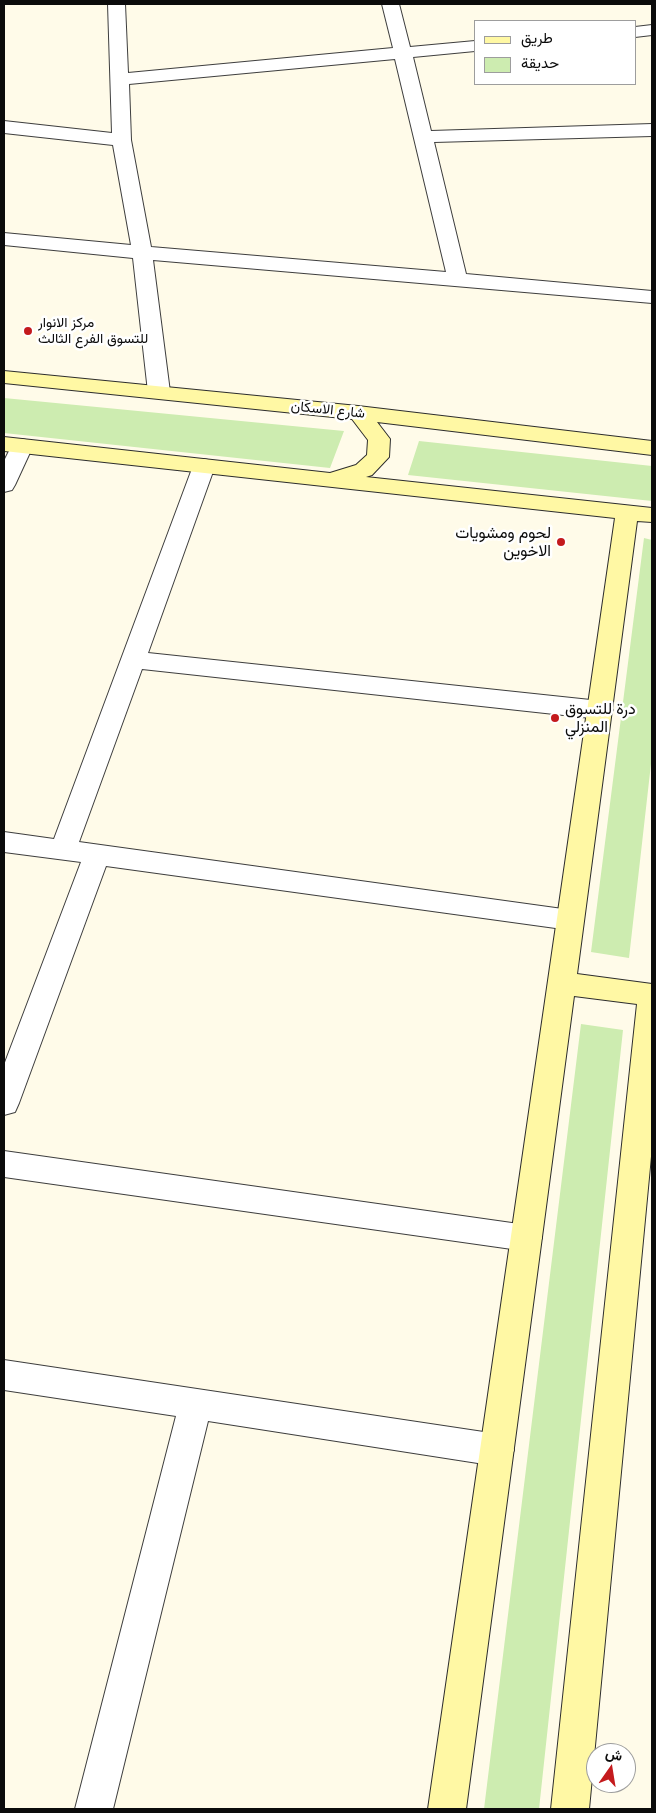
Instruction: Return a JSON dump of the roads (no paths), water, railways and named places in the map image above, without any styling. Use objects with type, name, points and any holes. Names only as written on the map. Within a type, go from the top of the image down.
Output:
[{"type":"street","points":[[116,4],[122,140],[142,253],[159,392]]},
{"type":"street","points":[[391,4],[458,278]]},
{"type":"street","points":[[636,32],[652,30]]},
{"type":"street","points":[[120,80],[473,46]]},
{"type":"street","points":[[4,127],[122,140]]},
{"type":"street","points":[[424,137],[652,130]]},
{"type":"street","points":[[4,239],[142,253],[458,278],[652,297]]},
{"type":"street","name":"شارع الاسكان","points":[[4,377],[358,413],[652,448]]},
{"type":"street","points":[[325,481],[364,470],[378,457],[379,439],[358,413]]},
{"type":"street","points":[[4,485],[13,445],[325,481],[640,514],[600,710],[447,1809]]},
{"type":"street","points":[[63,850],[204,466]]},
{"type":"street","points":[[132,660],[600,710]]},
{"type":"street","points":[[4,842],[570,920]]},
{"type":"street","points":[[4,1103],[97,855]]},
{"type":"street","points":[[561,983],[652,995]]},
{"type":"street","points":[[570,1809],[652,999]]},
{"type":"street","points":[[4,1164],[526,1238]]},
{"type":"street","points":[[4,1375],[497,1450]]},
{"type":"street","points":[[94,1809],[195,1405]]},
{"type":"place","name":"مركز الانوار للتسوق الفرع الثالث","points":[[28,331]]},
{"type":"place","name":"لحوم ومشويات الاخوين","points":[[561,542]]},
{"type":"place","name":"درة للتسوق المنزلي","points":[[555,718]]}]
